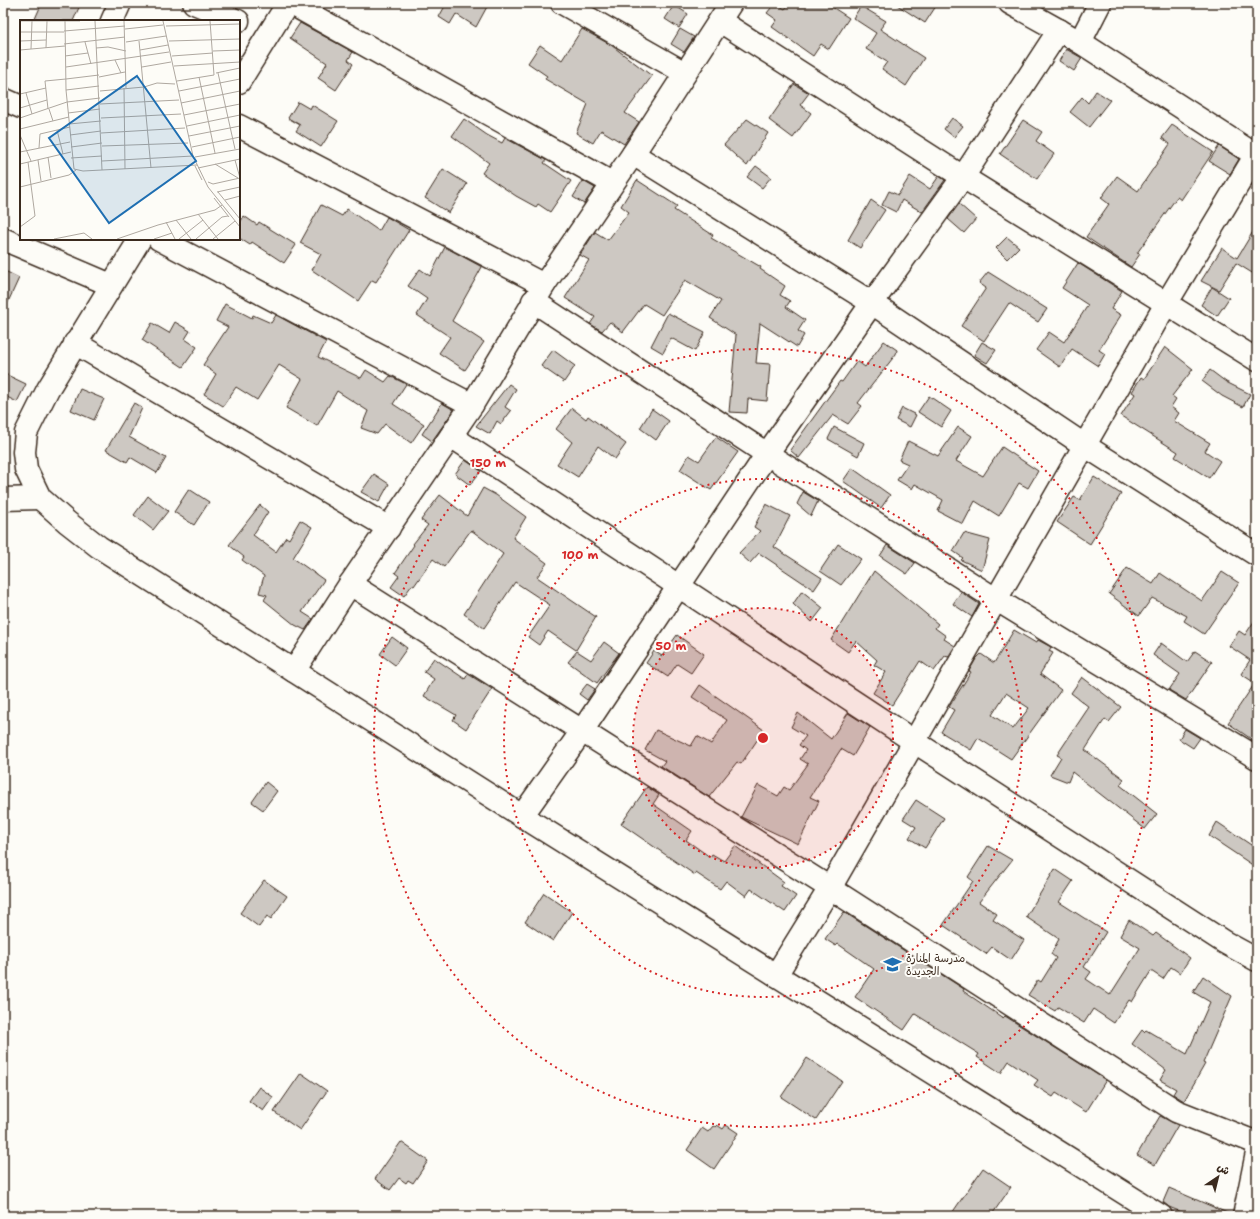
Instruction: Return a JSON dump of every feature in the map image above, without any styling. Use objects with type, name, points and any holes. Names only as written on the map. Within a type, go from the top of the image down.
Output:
[{"type":"street","points":[[112,20],[120,3]]},
{"type":"street","points":[[194,3],[236,20]]},
{"type":"street","points":[[240,80],[289,3],[612,183]]},
{"type":"street","points":[[562,3],[685,73]]},
{"type":"street","points":[[776,975],[830,888],[915,742],[1166,304],[1257,155],[1080,42],[1010,3]]},
{"type":"street","points":[[1080,42],[1100,3]]},
{"type":"street","points":[[294,671],[350,584],[390,528],[472,405],[538,293],[632,154],[725,12],[963,177],[1257,360]]},
{"type":"street","points":[[240,21],[270,34]]},
{"type":"street","points":[[522,816],[582,731],[767,454],[872,303],[963,177],[1059,30]]},
{"type":"street","points":[[3,99],[20,107]]},
{"type":"street","points":[[240,127],[538,293],[767,454],[997,600],[1257,758]]},
{"type":"street","points":[[632,154],[872,303],[1084,445],[1257,555]]},
{"type":"street","points":[[3,239],[28,244],[111,285]]},
{"type":"street","points":[[139,240],[75,343],[48,389],[26,433],[24,452],[26,469],[40,498],[99,547],[522,816],[1161,1216]]},
{"type":"street","points":[[161,240],[472,405]]},
{"type":"street","points":[[75,343],[390,528]]},
{"type":"street","points":[[451,436],[915,742],[1224,942],[1257,960]]},
{"type":"street","points":[[3,499],[40,498]]},
{"type":"street","points":[[350,584],[830,888],[1176,1111],[1257,1143]]},
{"type":"street","points":[[1244,1216],[1257,1153]]},
{"type":"building","points":[[42,3],[81,3],[73,20],[34,20]]},
{"type":"building","points":[[440,3],[489,3],[476,27],[456,14],[450,24],[439,17],[445,6]]},
{"type":"building","points":[[775,3],[785,9],[790,3],[826,3],[849,18],[829,49],[821,44],[813,56],[772,27],[777,20],[767,13]]},
{"type":"building","points":[[894,3],[938,3],[925,23]]},
{"type":"building","points":[[674,5],[688,14],[679,28],[665,19]]},
{"type":"building","points":[[861,6],[886,21],[880,29],[924,58],[906,86],[882,69],[887,62],[866,49],[876,33],[853,18]]},
{"type":"building","points":[[300,23],[353,52],[348,60],[353,64],[336,90],[318,78],[327,63],[290,38]]},
{"type":"building","points":[[582,29],[611,45],[652,76],[625,113],[639,122],[624,144],[601,130],[593,143],[576,133],[588,104],[545,79],[547,76],[528,63],[540,45],[562,60]]},
{"type":"building","points":[[680,29],[694,37],[684,52],[671,44]]},
{"type":"building","points":[[1066,49],[1082,58],[1074,71],[1059,61]]},
{"type":"building","points":[[794,84],[809,93],[800,105],[811,113],[793,138],[769,120]]},
{"type":"building","points":[[1096,91],[1110,100],[1089,127],[1070,112],[1082,97],[1088,103]]},
{"type":"building","points":[[298,102],[310,109],[312,105],[338,121],[321,147],[296,131],[300,125],[288,118]]},
{"type":"building","points":[[952,118],[963,126],[954,137],[944,129]]},
{"type":"building","points":[[464,119],[487,135],[502,143],[505,138],[546,160],[544,163],[571,181],[550,212],[538,204],[536,207],[516,196],[482,173],[489,163],[452,136]]},
{"type":"building","points":[[747,119],[768,133],[747,166],[724,145]]},
{"type":"building","points":[[1023,120],[1042,132],[1036,141],[1054,154],[1037,179],[1000,154]]},
{"type":"building","points":[[1172,125],[1213,152],[1181,200],[1177,197],[1137,253],[1140,254],[1131,267],[1086,237],[1109,204],[1101,198],[1117,176],[1138,191],[1170,144],[1162,138]]},
{"type":"building","points":[[1219,146],[1239,159],[1230,174],[1209,161]]},
{"type":"building","points":[[756,166],[771,177],[762,188],[747,177]]},
{"type":"building","points":[[443,169],[467,184],[449,213],[425,198]]},
{"type":"building","points":[[910,176],[930,189],[939,176],[945,180],[922,212],[902,200],[896,212],[882,205],[889,191],[898,195]]},
{"type":"building","points":[[637,180],[677,206],[674,210],[713,235],[711,238],[761,267],[760,269],[785,286],[780,295],[790,301],[786,307],[805,320],[798,331],[804,335],[797,347],[760,323],[756,363],[770,364],[767,401],[748,399],[747,413],[729,412],[736,335],[710,318],[721,301],[685,280],[662,315],[644,304],[623,332],[610,322],[602,331],[590,324],[595,317],[565,298],[589,260],[580,255],[595,232],[608,240],[629,212],[621,206]]},
{"type":"building","points":[[583,181],[595,188],[584,204],[573,197]]},
{"type":"building","points":[[871,200],[885,210],[860,248],[848,240]]},
{"type":"building","points":[[959,204],[976,219],[964,233],[948,219]]},
{"type":"building","points":[[321,205],[342,216],[347,209],[379,231],[387,217],[409,230],[376,282],[372,280],[358,301],[312,270],[321,254],[300,243]]},
{"type":"building","points":[[244,216],[257,225],[259,222],[296,245],[284,263],[252,242],[250,245],[240,239],[240,222]]},
{"type":"building","points":[[1257,225],[1257,276],[1236,263],[1219,290],[1201,281],[1222,248],[1237,258]]},
{"type":"building","points":[[1007,237],[1019,247],[1007,259],[996,248]]},
{"type":"building","points":[[445,247],[482,267],[452,321],[484,342],[465,370],[439,353],[450,337],[417,315],[427,299],[408,286],[420,269],[430,276]]},
{"type":"building","points":[[1078,263],[1122,291],[1111,309],[1121,315],[1099,350],[1105,354],[1098,366],[1072,349],[1060,367],[1036,350],[1049,332],[1064,342],[1088,305],[1062,288]]},
{"type":"building","points":[[3,270],[19,278],[3,313]]},
{"type":"building","points":[[988,272],[1047,309],[1038,322],[1009,303],[984,341],[961,326],[986,288],[979,283]]},
{"type":"building","points":[[1212,287],[1229,298],[1217,316],[1201,305]]},
{"type":"building","points":[[225,304],[252,318],[253,315],[271,323],[276,315],[326,342],[318,357],[361,378],[366,370],[385,382],[390,376],[406,384],[393,404],[424,424],[411,443],[385,424],[377,434],[361,428],[368,411],[337,391],[317,426],[286,408],[302,379],[279,365],[257,400],[236,387],[223,406],[204,394],[216,374],[203,365],[228,327],[216,321]]},
{"type":"building","points":[[668,313],[705,332],[695,351],[671,338],[663,353],[651,346]]},
{"type":"building","points":[[175,322],[190,331],[185,339],[197,347],[183,367],[142,340],[152,323],[169,333]]},
{"type":"building","points":[[884,341],[897,350],[896,354],[858,403],[862,406],[848,424],[833,415],[799,458],[790,450],[840,381],[842,382],[857,361],[865,367]]},
{"type":"building","points":[[982,342],[996,350],[987,363],[974,355]]},
{"type":"building","points":[[1165,347],[1193,369],[1172,396],[1176,399],[1171,407],[1179,413],[1174,421],[1210,443],[1205,451],[1220,461],[1209,478],[1175,457],[1178,452],[1121,416],[1135,394],[1132,392],[1141,377],[1144,379]]},
{"type":"building","points":[[553,350],[575,366],[564,382],[541,366]]},
{"type":"building","points":[[1210,370],[1226,382],[1250,394],[1243,407],[1222,396],[1202,381]]},
{"type":"building","points":[[3,373],[26,384],[17,402],[3,395]]},
{"type":"building","points":[[509,384],[516,389],[505,407],[511,411],[501,424],[497,421],[490,434],[476,426]]},
{"type":"building","points":[[80,389],[104,399],[94,420],[71,410]]},
{"type":"building","points":[[929,396],[951,411],[941,427],[918,412]]},
{"type":"building","points":[[134,403],[142,408],[129,437],[166,458],[157,473],[130,457],[127,462],[106,450]]},
{"type":"building","points":[[442,403],[454,410],[432,441],[422,434]]},
{"type":"building","points":[[572,408],[586,419],[588,416],[626,444],[615,459],[598,446],[578,477],[557,464],[572,442],[556,429]]},
{"type":"building","points":[[902,408],[916,415],[910,427],[896,420]]},
{"type":"building","points":[[652,409],[669,421],[656,440],[640,428]]},
{"type":"building","points":[[834,427],[864,443],[858,456],[828,439]]},
{"type":"building","points":[[958,427],[972,436],[956,461],[983,476],[1002,447],[1038,471],[1028,488],[1019,483],[999,516],[975,501],[963,524],[938,511],[943,500],[915,484],[912,489],[897,480],[908,464],[899,460],[908,441],[938,456]]},
{"type":"building","points":[[716,437],[738,452],[711,490],[680,470],[689,455],[699,461]]},
{"type":"building","points":[[465,460],[481,471],[470,485],[455,474]]},
{"type":"building","points":[[852,468],[890,495],[881,508],[843,481]]},
{"type":"building","points":[[374,474],[389,484],[379,502],[361,492]]},
{"type":"building","points":[[1094,477],[1121,494],[1090,544],[1057,522],[1074,497],[1080,500]]},
{"type":"building","points":[[483,488],[496,495],[526,517],[513,538],[547,563],[537,577],[596,617],[576,650],[548,631],[539,645],[528,637],[550,605],[515,582],[484,628],[464,614],[503,554],[471,530],[444,567],[433,559],[414,586],[412,585],[404,596],[391,587],[399,576],[395,573],[414,545],[413,544],[428,525],[421,520],[440,495],[467,516]]},
{"type":"building","points":[[189,489],[209,502],[194,525],[174,512]]},
{"type":"building","points":[[803,492],[818,501],[811,516],[797,504]]},
{"type":"building","points":[[148,496],[168,511],[153,530],[134,515]]},
{"type":"building","points":[[766,504],[790,516],[774,547],[822,578],[814,590],[759,553],[750,563],[739,553],[760,531],[754,527]]},
{"type":"building","points":[[260,505],[268,512],[253,535],[276,552],[286,537],[289,539],[300,520],[312,527],[293,558],[324,580],[302,612],[313,619],[305,630],[295,625],[264,600],[267,595],[259,593],[264,576],[242,560],[244,557],[229,545]]},
{"type":"building","points":[[964,533],[990,540],[982,570],[961,560],[963,558],[953,551]]},
{"type":"building","points":[[838,544],[861,559],[841,585],[820,571]]},
{"type":"building","points":[[887,545],[915,563],[907,574],[880,556]]},
{"type":"building","points":[[1127,568],[1153,584],[1160,573],[1202,601],[1222,572],[1239,583],[1204,634],[1184,621],[1187,616],[1152,598],[1139,616],[1109,594]]},
{"type":"building","points":[[874,571],[938,624],[935,628],[946,636],[944,639],[955,646],[948,657],[945,656],[934,671],[920,661],[892,705],[873,693],[886,672],[874,665],[877,660],[856,641],[848,652],[831,640]]},
{"type":"building","points":[[802,591],[823,608],[812,622],[793,604]]},
{"type":"building","points":[[961,592],[979,604],[972,617],[953,604]]},
{"type":"building","points":[[1257,617],[1257,743],[1228,723],[1255,683],[1241,674],[1250,660],[1229,646],[1239,631],[1245,635]]},
{"type":"building","points":[[1014,630],[1036,643],[1038,640],[1051,647],[1049,651],[1053,653],[1040,674],[1061,690],[1011,759],[978,738],[971,750],[941,732],[954,710],[949,707],[971,672],[969,671],[976,659],[981,654],[994,663]],"holes":[[[1006,693],[1029,708],[1013,729],[992,715]]]},
{"type":"building","points":[[677,635],[704,654],[691,673],[677,664],[668,677],[646,663],[654,651],[662,656]]},
{"type":"building","points":[[392,637],[407,648],[395,665],[380,654]]},
{"type":"building","points":[[604,642],[619,653],[597,683],[568,662],[577,651],[591,660]]},
{"type":"building","points":[[1161,643],[1187,662],[1195,651],[1212,662],[1186,700],[1169,690],[1180,674],[1153,655]]},
{"type":"building","points":[[434,658],[465,679],[468,674],[492,689],[466,729],[453,720],[456,715],[424,696],[434,679],[424,672]]},
{"type":"building","points":[[1082,677],[1121,707],[1109,722],[1105,719],[1085,750],[1124,779],[1120,785],[1157,814],[1145,829],[1072,772],[1068,782],[1050,775],[1061,757],[1057,755],[1089,707],[1071,693]]},
{"type":"building","points":[[587,684],[595,689],[587,700],[579,694]]},
{"type":"building","points":[[700,685],[764,730],[741,764],[737,762],[709,797],[661,766],[665,761],[645,750],[656,730],[691,746],[697,736],[711,744],[727,720],[692,697]]},
{"type":"building","points":[[798,713],[831,739],[848,713],[870,727],[853,756],[841,749],[810,797],[819,801],[798,844],[741,817],[758,785],[778,796],[784,787],[789,790],[808,764],[800,759],[806,750],[799,745],[806,736],[791,727]]},
{"type":"building","points":[[1185,729],[1200,738],[1193,748],[1179,739]]},
{"type":"building","points":[[266,782],[277,791],[263,810],[252,802]]},
{"type":"building","points":[[647,787],[659,795],[653,804],[692,831],[686,840],[710,857],[712,854],[724,861],[735,846],[784,882],[781,886],[796,896],[785,912],[751,889],[746,896],[726,881],[720,889],[696,873],[695,875],[621,824]]},
{"type":"building","points":[[916,800],[944,818],[925,848],[909,838],[916,827],[903,819]]},
{"type":"building","points":[[1217,822],[1257,849],[1257,868],[1209,836]]},
{"type":"building","points":[[988,846],[1012,860],[979,902],[997,914],[993,920],[1024,940],[1011,960],[992,947],[986,954],[943,925],[973,881],[968,877]]},
{"type":"building","points":[[1055,869],[1073,881],[1059,902],[1106,932],[1084,967],[1091,972],[1086,979],[1110,995],[1140,948],[1120,936],[1129,920],[1153,936],[1156,933],[1190,958],[1180,973],[1171,967],[1163,979],[1151,971],[1132,1002],[1129,1000],[1114,1023],[1093,1009],[1084,1023],[1058,1007],[1055,1011],[1028,995],[1038,980],[1041,982],[1056,958],[1051,954],[1059,939],[1026,917]]},
{"type":"building","points":[[264,880],[287,896],[271,919],[267,916],[259,927],[240,913]]},
{"type":"building","points":[[544,893],[572,912],[553,941],[525,922]]},
{"type":"building","points":[[844,912],[964,989],[963,991],[1003,1018],[1005,1016],[1106,1080],[1086,1112],[1056,1093],[1053,1097],[1034,1085],[1038,1080],[1009,1061],[1001,1073],[977,1057],[979,1054],[915,1014],[904,1030],[855,997],[874,969],[838,944],[836,946],[825,939]]},
{"type":"building","points":[[1203,976],[1232,996],[1203,1063],[1205,1064],[1184,1101],[1173,1094],[1176,1089],[1160,1080],[1166,1070],[1132,1044],[1142,1030],[1144,1032],[1146,1030],[1187,1054],[1210,1002],[1193,992]]},
{"type":"building","points":[[807,1058],[842,1081],[816,1120],[781,1097]]},
{"type":"building","points":[[301,1073],[327,1091],[300,1130],[274,1112]]},
{"type":"building","points":[[259,1087],[273,1097],[263,1111],[249,1101]]},
{"type":"building","points":[[1160,1116],[1178,1125],[1155,1165],[1137,1155]]},
{"type":"building","points":[[717,1125],[723,1129],[726,1125],[738,1133],[714,1169],[687,1150],[702,1128],[708,1132],[713,1126],[715,1127]]},
{"type":"building","points":[[401,1142],[428,1161],[413,1183],[408,1180],[406,1183],[399,1178],[390,1190],[375,1179]]},
{"type":"building","points":[[983,1168],[1011,1187],[991,1216],[950,1216]]},
{"type":"building","points":[[1169,1188],[1232,1216],[1191,1216],[1169,1207],[1163,1202]]},
{"type":"place","name":"مدرسة المنارة الجديدة","points":[[893,964]]}]
